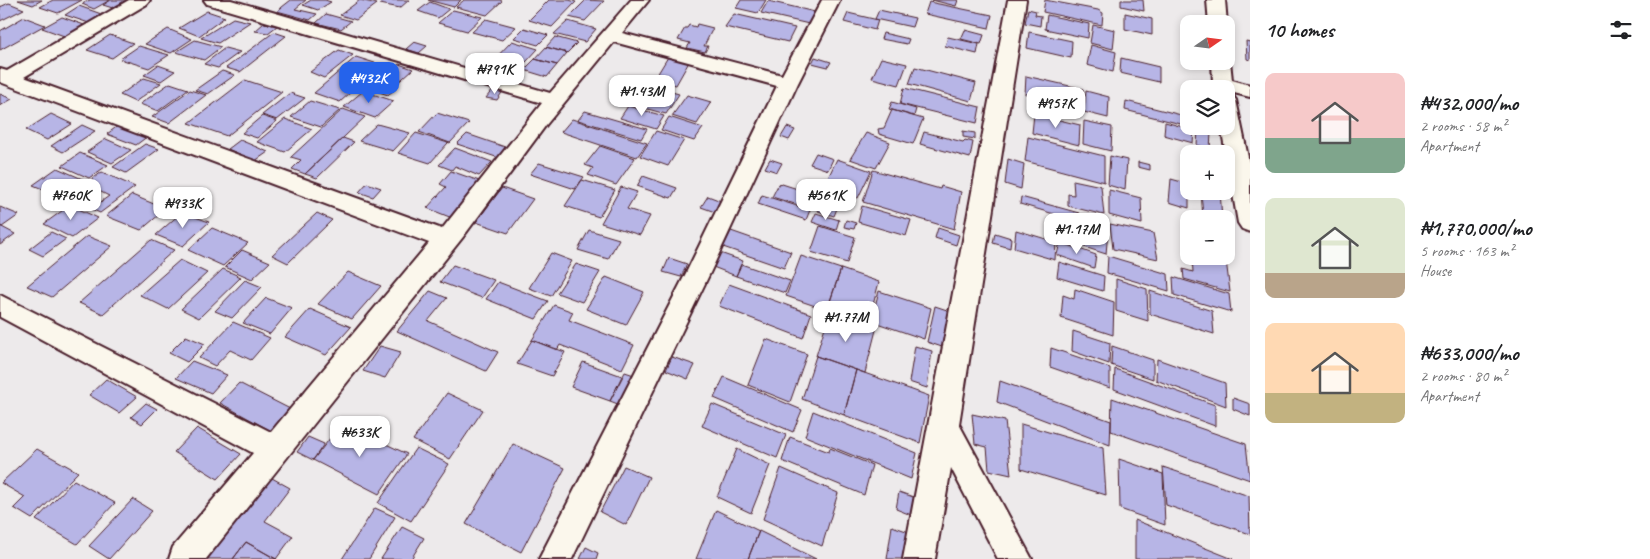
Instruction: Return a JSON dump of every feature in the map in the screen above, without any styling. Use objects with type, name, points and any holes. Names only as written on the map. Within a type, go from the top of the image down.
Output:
[{"type":"street","points":[[4,76],[140,0]]},
{"type":"street","points":[[213,0],[554,100]]},
{"type":"street","points":[[252,12],[270,0]]},
{"type":"street","points":[[185,559],[446,240],[465,220],[504,162],[638,0]]},
{"type":"street","points":[[555,559],[690,290],[788,83],[831,0]]},
{"type":"street","points":[[919,559],[1017,0]]},
{"type":"street","points":[[1216,0],[1217,15]]},
{"type":"street","points":[[610,35],[788,83]]},
{"type":"street","points":[[4,76],[446,240]]},
{"type":"street","points":[[1235,91],[1250,91]]},
{"type":"street","points":[[1233,135],[1250,223]]},
{"type":"street","points":[[0,305],[276,450]]},
{"type":"street","points":[[944,425],[1016,559]]},
{"type":"building","points":[[18,0],[42,0],[33,5]]},
{"type":"building","points":[[53,0],[82,0],[58,13],[40,7]]},
{"type":"building","points":[[90,0],[110,0],[94,9],[82,4]]},
{"type":"building","points":[[111,0],[136,0],[119,10],[103,5]]},
{"type":"building","points":[[291,0],[306,0],[295,9],[317,14],[310,20],[277,11]]},
{"type":"building","points":[[311,0],[331,2],[318,10],[303,5]]},
{"type":"building","points":[[360,0],[377,4],[356,20],[340,15]]},
{"type":"building","points":[[384,0],[409,0],[400,8],[380,4]]},
{"type":"building","points":[[428,0],[461,0],[454,7]]},
{"type":"building","points":[[464,0],[502,1],[487,15],[456,7]]},
{"type":"building","points":[[549,0],[576,2],[552,27],[529,20]]},
{"type":"building","points":[[586,0],[604,1],[585,21],[569,17]]},
{"type":"building","points":[[741,0],[766,0],[758,13],[736,8]]},
{"type":"building","points":[[932,0],[958,0],[956,6]]},
{"type":"building","points":[[1045,0],[1098,10],[1103,13],[1102,25],[1043,12]]},
{"type":"building","points":[[1121,0],[1143,0],[1144,11],[1121,6]]},
{"type":"building","points":[[768,1],[815,12],[809,24],[761,13]]},
{"type":"building","points":[[430,2],[449,9],[438,18],[418,11]]},
{"type":"building","points":[[929,2],[992,15],[989,28],[925,14]]},
{"type":"building","points":[[9,3],[24,9],[0,21],[0,7]]},
{"type":"building","points":[[79,6],[104,15],[89,23],[65,15]]},
{"type":"building","points":[[1028,9],[1036,11],[1035,15],[1041,16],[1040,26],[1025,23]]},
{"type":"building","points":[[453,10],[482,17],[467,31],[438,23]]},
{"type":"building","points":[[879,10],[915,18],[912,27],[875,19]]},
{"type":"building","points":[[207,11],[225,17],[199,36],[179,28]]},
{"type":"building","points":[[848,13],[878,20],[875,30],[844,22]]},
{"type":"building","points":[[1125,13],[1152,19],[1152,35],[1125,29]]},
{"type":"building","points":[[326,14],[351,21],[341,29],[316,23]]},
{"type":"building","points":[[734,14],[795,28],[788,42],[725,27]]},
{"type":"building","points":[[1047,15],[1089,24],[1088,38],[1045,29]]},
{"type":"building","points":[[24,17],[45,25],[0,50],[0,31]]},
{"type":"building","points":[[62,17],[87,26],[67,37],[42,28]]},
{"type":"building","points":[[233,18],[250,22],[218,43],[201,38]]},
{"type":"building","points":[[486,19],[516,27],[502,40],[472,32]]},
{"type":"building","points":[[568,21],[596,29],[585,42],[554,34]]},
{"type":"building","points":[[264,23],[277,26],[268,33],[255,31]]},
{"type":"building","points":[[697,24],[713,28],[704,46],[708,46],[705,52],[687,48],[690,43],[678,40],[685,28],[689,25],[696,27]]},
{"type":"building","points":[[1093,25],[1115,30],[1113,49],[1090,43]]},
{"type":"building","points":[[524,28],[548,35],[538,45],[514,38]]},
{"type":"building","points":[[168,29],[192,39],[171,53],[145,44]]},
{"type":"building","points":[[965,30],[984,35],[981,44],[961,39]]},
{"type":"building","points":[[274,32],[286,36],[240,72],[226,68]]},
{"type":"building","points":[[1029,32],[1072,41],[1071,58],[1027,48]]},
{"type":"building","points":[[883,33],[909,39],[907,44],[881,39]]},
{"type":"building","points":[[110,35],[133,43],[112,58],[87,50]]},
{"type":"building","points":[[555,37],[577,43],[567,53],[546,47]]},
{"type":"building","points":[[948,37],[979,44],[977,54],[945,46]]},
{"type":"building","points":[[195,40],[221,47],[204,60],[176,52]]},
{"type":"building","points":[[512,41],[538,49],[515,74],[488,66]]},
{"type":"building","points":[[1246,41],[1250,42],[1250,60],[1247,59]]},
{"type":"building","points":[[414,42],[427,46],[419,53],[406,49]]},
{"type":"building","points":[[1091,45],[1116,52],[1113,72],[1087,65]]},
{"type":"building","points":[[139,46],[169,55],[149,68],[120,59]]},
{"type":"building","points":[[546,47],[567,53],[557,65],[535,59]]},
{"type":"building","points":[[225,48],[240,52],[218,68],[204,64]]},
{"type":"building","points":[[339,50],[353,55],[324,78],[310,72]]},
{"type":"building","points":[[356,57],[381,65],[340,102],[314,93]]},
{"type":"building","points":[[668,57],[689,62],[676,85],[654,80]]},
{"type":"building","points":[[815,57],[831,62],[828,67],[812,63]]},
{"type":"building","points":[[881,58],[907,64],[899,85],[872,78]]},
{"type":"building","points":[[1121,58],[1159,67],[1159,82],[1120,73]]},
{"type":"building","points":[[535,59],[557,65],[547,77],[524,70]]},
{"type":"building","points":[[399,64],[413,69],[392,88],[395,89],[388,95],[370,89]]},
{"type":"building","points":[[158,65],[175,71],[161,81],[144,75]]},
{"type":"building","points":[[915,67],[976,83],[971,101],[909,84]]},
{"type":"building","points":[[222,71],[235,75],[208,94],[195,90]]},
{"type":"building","points":[[1026,76],[1083,89],[1083,108],[1025,94]]},
{"type":"building","points":[[144,78],[161,83],[135,102],[120,95]]},
{"type":"building","points":[[245,80],[282,92],[227,136],[189,123]]},
{"type":"building","points":[[170,83],[188,89],[158,111],[140,104]]},
{"type":"building","points":[[650,86],[679,94],[666,114],[637,106]]},
{"type":"building","points":[[904,88],[980,107],[977,123],[900,104]]},
{"type":"building","points":[[493,89],[503,91],[497,100],[486,98]]},
{"type":"building","points":[[190,90],[206,95],[169,123],[152,117]]},
{"type":"building","points":[[363,91],[394,101],[375,118],[344,107]]},
{"type":"building","points":[[1086,91],[1109,97],[1108,118],[1084,112]]},
{"type":"building","points":[[290,93],[305,98],[277,120],[262,115]]},
{"type":"building","points":[[0,94],[12,99],[0,106]]},
{"type":"building","points":[[687,95],[711,102],[697,124],[672,116]]},
{"type":"building","points":[[310,101],[340,110],[321,127],[291,117]]},
{"type":"building","points":[[1126,101],[1180,115],[1180,124],[1125,110]]},
{"type":"building","points":[[892,102],[916,109],[914,116],[889,109]]},
{"type":"building","points":[[628,106],[664,116],[656,129],[620,118]]},
{"type":"building","points":[[343,109],[365,117],[305,174],[292,169],[301,160],[291,157]]},
{"type":"building","points":[[892,110],[923,119],[913,144],[879,134],[878,129],[884,128]]},
{"type":"building","points":[[585,111],[647,129],[641,139],[578,120]]},
{"type":"building","points":[[437,113],[469,123],[450,143],[419,132]]},
{"type":"building","points":[[51,114],[72,124],[47,140],[26,130]]},
{"type":"building","points":[[1034,114],[1080,125],[1079,145],[1032,133]]},
{"type":"building","points":[[262,116],[277,121],[257,138],[242,133]]},
{"type":"building","points":[[669,117],[703,128],[694,141],[661,130]]},
{"type":"building","points":[[285,119],[312,129],[285,152],[257,142]]},
{"type":"building","points":[[572,119],[647,143],[637,157],[561,132]]},
{"type":"building","points":[[1084,121],[1112,127],[1111,151],[1083,144]]},
{"type":"building","points":[[1165,122],[1180,126],[1180,135],[1194,135],[1193,143],[1164,135]]},
{"type":"building","points":[[377,124],[410,133],[393,151],[359,141]]},
{"type":"building","points":[[82,125],[95,131],[63,152],[51,146]]},
{"type":"building","points":[[119,125],[148,136],[136,145],[107,134]]},
{"type":"building","points":[[787,127],[795,130],[789,140],[781,137]]},
{"type":"building","points":[[656,131],[684,140],[668,166],[640,156]]},
{"type":"building","points":[[963,131],[975,133],[975,139],[963,137]]},
{"type":"building","points":[[924,132],[963,142],[965,140],[973,142],[970,158],[920,144]]},
{"type":"building","points":[[416,133],[448,143],[430,163],[398,153]]},
{"type":"building","points":[[866,133],[890,142],[876,168],[850,159]]},
{"type":"building","points":[[467,134],[508,148],[499,158],[457,144]]},
{"type":"building","points":[[1198,135],[1211,135],[1210,145],[1197,145]]},
{"type":"building","points":[[1028,137],[1104,156],[1104,182],[1025,161]]},
{"type":"building","points":[[343,138],[354,142],[317,178],[305,174]]},
{"type":"building","points":[[106,139],[131,150],[112,163],[87,152]]},
{"type":"building","points":[[240,140],[268,152],[255,161],[228,149]]},
{"type":"building","points":[[145,144],[159,149],[126,173],[113,167]]},
{"type":"building","points":[[600,146],[635,158],[616,185],[588,175],[593,168],[585,165]]},
{"type":"building","points":[[455,148],[492,162],[479,176],[455,166],[452,170],[439,165]]},
{"type":"building","points":[[80,153],[108,165],[89,178],[62,166]]},
{"type":"building","points":[[816,153],[833,159],[828,170],[810,164]]},
{"type":"building","points":[[1110,156],[1127,160],[1125,190],[1108,185]]},
{"type":"building","points":[[770,159],[782,163],[777,172],[765,168]]},
{"type":"building","points":[[837,159],[871,171],[858,198],[824,186]]},
{"type":"building","points":[[1008,159],[1024,164],[1021,189],[1005,184]]},
{"type":"building","points":[[1138,162],[1150,165],[1150,170],[1138,167]]},
{"type":"building","points":[[539,163],[584,177],[575,189],[530,174]]},
{"type":"building","points":[[57,168],[87,181],[64,198],[33,185]]},
{"type":"building","points":[[873,170],[940,189],[941,186],[961,192],[954,229],[863,202]]},
{"type":"building","points":[[451,171],[482,182],[452,218],[427,208],[446,187],[440,184]]},
{"type":"building","points":[[102,172],[135,187],[100,213],[91,209],[109,196],[99,191],[84,202],[70,195]]},
{"type":"building","points":[[643,176],[677,188],[671,198],[637,186]]},
{"type":"building","points":[[1171,179],[1180,182],[1180,200],[1189,200],[1189,208],[1169,202]]},
{"type":"building","points":[[582,180],[615,190],[599,217],[565,206]]},
{"type":"building","points":[[1073,180],[1101,186],[1104,215],[1068,206],[1068,194],[1074,195]]},
{"type":"building","points":[[367,183],[381,188],[373,197],[359,192]]},
{"type":"building","points":[[779,183],[813,194],[808,208],[772,197]]},
{"type":"building","points":[[621,187],[637,192],[627,209],[650,216],[640,235],[601,223]]},
{"type":"building","points":[[502,188],[533,199],[508,233],[476,222]]},
{"type":"building","points":[[1109,190],[1141,198],[1142,224],[1109,215]]},
{"type":"building","points":[[132,195],[166,209],[141,230],[106,216]]},
{"type":"building","points":[[762,195],[810,210],[806,220],[758,204]]},
{"type":"building","points":[[708,196],[721,201],[715,212],[701,207]]},
{"type":"building","points":[[1021,197],[1079,213],[1078,221],[1020,204]]},
{"type":"building","points":[[1202,200],[1221,200],[1221,210],[1202,210]]},
{"type":"building","points":[[822,201],[838,206],[834,216],[818,211]]},
{"type":"building","points":[[70,205],[98,218],[72,238],[44,224]]},
{"type":"building","points":[[862,206],[911,220],[906,236],[858,222]]},
{"type":"building","points":[[0,207],[19,215],[2,227],[0,226]]},
{"type":"building","points":[[182,212],[209,222],[183,246],[156,235]]},
{"type":"building","points":[[317,213],[332,220],[288,263],[272,255]]},
{"type":"building","points":[[816,213],[839,220],[836,230],[812,222]]},
{"type":"building","points":[[1056,215],[1108,231],[1106,254],[1053,237]]},
{"type":"building","points":[[846,220],[856,223],[854,229],[844,227]]},
{"type":"building","points":[[1110,224],[1153,233],[1158,259],[1113,249]]},
{"type":"building","points":[[0,226],[15,234],[0,245]]},
{"type":"building","points":[[820,226],[855,237],[847,263],[811,252]]},
{"type":"building","points":[[212,228],[248,243],[223,266],[188,250]]},
{"type":"building","points":[[938,228],[959,235],[956,245],[935,238]]},
{"type":"building","points":[[589,230],[619,239],[608,259],[578,250]]},
{"type":"building","points":[[1016,230],[1056,242],[1055,260],[1014,248]]},
{"type":"building","points":[[731,231],[791,252],[784,268],[723,247]]},
{"type":"building","points":[[51,232],[66,239],[43,256],[29,249]]},
{"type":"building","points":[[995,233],[1011,238],[1010,248],[993,243]]},
{"type":"building","points":[[87,236],[112,246],[52,297],[27,286]]},
{"type":"building","points":[[151,240],[174,250],[103,314],[79,303]]},
{"type":"building","points":[[1060,242],[1096,255],[1094,268],[1057,255]]},
{"type":"building","points":[[242,250],[270,262],[252,279],[225,267]]},
{"type":"building","points":[[551,253],[572,261],[551,296],[529,288]]},
{"type":"building","points":[[720,253],[743,261],[736,276],[713,267]]},
{"type":"building","points":[[801,256],[841,269],[827,310],[786,296]]},
{"type":"building","points":[[1108,256],[1168,274],[1169,291],[1107,273]]},
{"type":"building","points":[[669,258],[687,264],[681,277],[663,272]]},
{"type":"building","points":[[180,260],[207,273],[168,309],[140,295]]},
{"type":"building","points":[[1059,262],[1104,276],[1103,291],[1057,277]]},
{"type":"building","points":[[576,264],[600,272],[582,302],[557,293]]},
{"type":"building","points":[[741,264],[790,281],[785,293],[736,276]]},
{"type":"building","points":[[453,265],[494,280],[482,298],[440,282]]},
{"type":"building","points":[[1193,265],[1227,265],[1230,292],[1184,279],[1183,269],[1193,272]]},
{"type":"building","points":[[223,269],[241,277],[199,318],[181,309]]},
{"type":"building","points":[[841,269],[879,282],[868,324],[827,310]]},
{"type":"building","points":[[348,272],[381,286],[352,319],[318,304]]},
{"type":"building","points":[[606,277],[644,292],[626,325],[586,309]]},
{"type":"building","points":[[1173,277],[1229,294],[1231,312],[1174,295]]},
{"type":"building","points":[[1116,279],[1147,289],[1148,321],[1116,311]]},
{"type":"building","points":[[245,280],[262,287],[232,318],[215,311]]},
{"type":"building","points":[[498,282],[548,301],[536,319],[486,299]]},
{"type":"building","points":[[729,284],[811,314],[803,338],[719,306]]},
{"type":"building","points":[[1075,289],[1114,302],[1113,335],[1061,318],[1063,295],[1074,299]]},
{"type":"building","points":[[430,291],[447,298],[428,321],[498,352],[486,371],[397,331]]},
{"type":"building","points":[[879,291],[931,308],[924,339],[871,321]]},
{"type":"building","points":[[1150,291],[1212,311],[1214,334],[1150,314]]},
{"type":"building","points":[[266,298],[292,308],[270,334],[243,323]]},
{"type":"building","points":[[554,305],[573,312],[569,320],[634,345],[622,369],[560,345],[557,350],[532,340]]},
{"type":"building","points":[[935,306],[953,312],[945,348],[927,342]]},
{"type":"building","points":[[310,309],[351,327],[326,355],[285,337]]},
{"type":"building","points":[[829,314],[876,330],[865,373],[816,356]]},
{"type":"building","points":[[233,322],[270,338],[251,360],[230,350],[215,366],[199,358]]},
{"type":"building","points":[[1073,331],[1110,343],[1109,364],[1072,351]]},
{"type":"building","points":[[186,336],[205,344],[187,362],[169,353]]},
{"type":"building","points":[[766,339],[807,354],[790,402],[748,385]]},
{"type":"building","points":[[532,340],[565,352],[552,376],[517,364]]},
{"type":"building","points":[[380,346],[401,352],[385,378],[363,371]]},
{"type":"building","points":[[915,346],[932,351],[927,388],[909,382]]},
{"type":"building","points":[[1112,346],[1153,360],[1153,379],[1111,365]]},
{"type":"building","points":[[1051,348],[1110,368],[1110,388],[1050,367]]},
{"type":"building","points":[[816,356],[856,370],[844,415],[802,399]]},
{"type":"building","points":[[672,357],[695,365],[688,379],[666,370]]},
{"type":"building","points":[[1157,359],[1225,383],[1226,406],[1156,380]]},
{"type":"building","points":[[192,361],[227,375],[211,393],[176,378]]},
{"type":"building","points":[[583,362],[622,376],[610,401],[571,387]]},
{"type":"building","points":[[1115,369],[1215,405],[1215,426],[1114,389]]},
{"type":"building","points":[[856,370],[929,396],[920,443],[844,415]]},
{"type":"building","points":[[625,372],[637,376],[623,406],[610,401]]},
{"type":"building","points":[[724,377],[802,410],[793,432],[714,398]]},
{"type":"building","points":[[106,379],[137,397],[119,413],[89,395]]},
{"type":"building","points":[[1000,381],[1111,421],[1110,445],[997,402]]},
{"type":"building","points":[[239,383],[296,412],[277,434],[220,403]]},
{"type":"building","points":[[447,393],[483,410],[450,459],[413,440]]},
{"type":"building","points":[[1112,398],[1246,444],[1250,480],[1111,431]]},
{"type":"building","points":[[1233,398],[1250,404],[1250,416],[1233,409]]},
{"type":"building","points":[[146,403],[157,409],[142,424],[131,417]]},
{"type":"building","points":[[712,404],[786,435],[777,458],[702,426]]},
{"type":"building","points":[[813,411],[917,453],[911,479],[805,436]]},
{"type":"building","points":[[972,414],[1005,421],[1011,475],[989,470],[987,447],[975,444]]},
{"type":"building","points":[[342,423],[407,454],[379,494],[313,460]]},
{"type":"building","points":[[1021,424],[1103,448],[1106,495],[1021,469]]},
{"type":"building","points":[[197,428],[241,454],[218,479],[174,452]]},
{"type":"building","points":[[308,437],[324,444],[313,460],[297,452]]},
{"type":"building","points":[[790,437],[829,452],[830,448],[872,465],[864,495],[782,461]]},
{"type":"building","points":[[513,444],[565,468],[521,552],[466,524]]},
{"type":"building","points":[[416,448],[449,464],[411,521],[378,503]]},
{"type":"building","points":[[37,449],[78,472],[32,519],[14,508],[25,497],[1,483]]},
{"type":"building","points":[[737,449],[770,465],[751,513],[717,497]]},
{"type":"building","points":[[1119,459],[1163,474],[1165,525],[1120,509]]},
{"type":"building","points":[[624,466],[649,477],[626,525],[600,512]]},
{"type":"building","points":[[1163,467],[1249,496],[1250,534],[1166,505]]},
{"type":"building","points":[[781,468],[838,493],[822,546],[763,519]]},
{"type":"building","points":[[272,478],[290,488],[265,521],[293,536],[276,559],[246,542],[233,559],[207,559]]},
{"type":"building","points":[[74,480],[115,503],[77,544],[36,520]]},
{"type":"building","points":[[899,492],[919,499],[916,517],[896,509]]},
{"type":"building","points":[[133,499],[152,511],[109,559],[89,546]]},
{"type":"building","points":[[375,508],[395,517],[369,559],[342,559]]},
{"type":"building","points":[[716,510],[759,531],[748,559],[696,559]]},
{"type":"building","points":[[1135,520],[1233,559],[1135,559]]},
{"type":"building","points":[[892,526],[909,532],[906,559],[887,559]]},
{"type":"building","points":[[402,527],[424,538],[411,559],[381,559]]},
{"type":"building","points":[[759,531],[816,559],[748,559]]},
{"type":"building","points":[[246,542],[276,559],[233,559]]},
{"type":"building","points":[[586,547],[598,553],[596,559],[580,559]]}]
